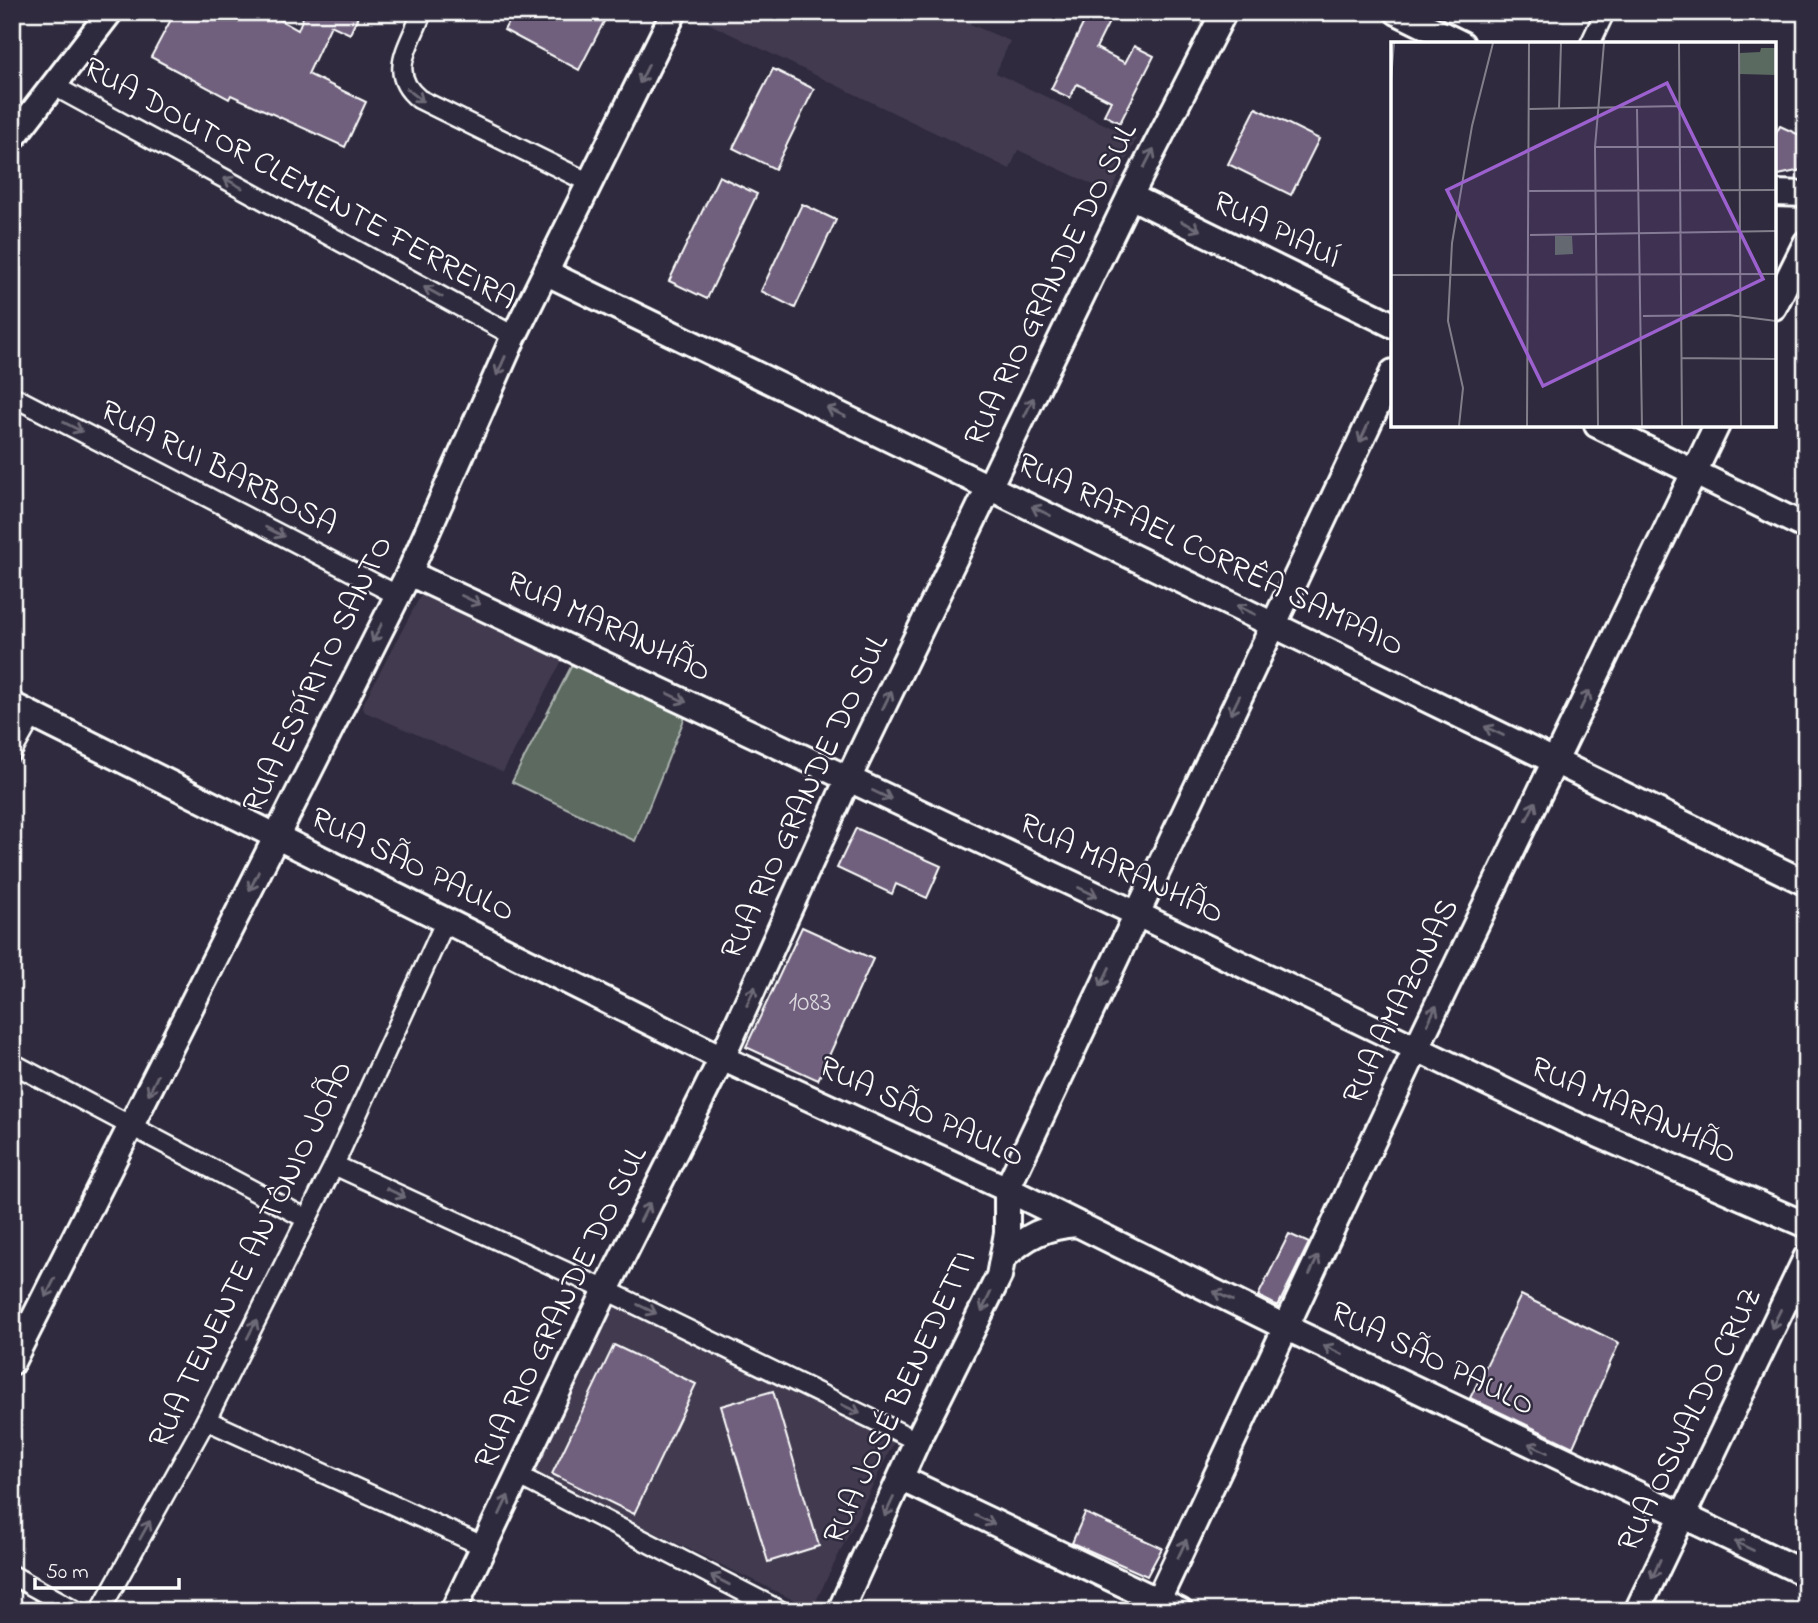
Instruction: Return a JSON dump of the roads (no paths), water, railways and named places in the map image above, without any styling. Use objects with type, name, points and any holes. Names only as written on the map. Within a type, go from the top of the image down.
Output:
[{"type":"street","points":[[12,139],[110,12]]},
{"type":"street","points":[[422,12],[401,67],[402,82],[408,90],[419,99],[590,183]]},
{"type":"street","name":"RUA ESPÍRITO SANTO","points":[[12,1362],[409,573],[514,337],[674,12]]},
{"type":"street","name":"RUA RIO GRANDE DO SUL","points":[[453,1611],[606,1290],[722,1058],[848,779],[1130,196],[1224,12]]},
{"type":"street","points":[[1398,12],[1458,42]]},
{"type":"street","points":[[1591,42],[1605,12]]},
{"type":"street","name":"RUA DOUTOR CLEMENTE FERREIRA","points":[[54,86],[514,337]]},
{"type":"street","points":[[1776,193],[1806,194]]},
{"type":"street","name":"RUA PIAUÍ","points":[[1130,196],[1391,324]]},
{"type":"street","points":[[1776,303],[1806,243]]},
{"type":"street","name":"RUA RAFAEL CORRÊA SAMPAIO","points":[[547,273],[1806,883]]},
{"type":"street","name":"RUA JOSÉ BENEDETTI","points":[[840,1611],[918,1441],[999,1276],[1004,1258],[1007,1189],[1391,376]]},
{"type":"street","name":"RUA RUI BARBOSA","points":[[12,396],[397,595]]},
{"type":"street","points":[[1601,427],[1806,527]]},
{"type":"street","name":"RUA AMAZONAS","points":[[1164,1607],[1284,1327],[1716,427]]},
{"type":"street","name":"RUA MARANHÃO","points":[[409,573],[1417,1047],[1565,1120],[1806,1225]]},
{"type":"street","points":[[12,752],[22,710]]},
{"type":"street","name":"RUA SÃO PAULO","points":[[22,710],[722,1058],[1007,1189],[1284,1327],[1806,1574]]},
{"type":"street","name":"RUA TENENTE ANTÔNIO JOÃO","points":[[100,1611],[206,1420],[307,1219],[446,920]]},
{"type":"street","points":[[12,1063],[307,1219]]},
{"type":"street","points":[[334,1165],[606,1290],[918,1441]]},
{"type":"street","points":[[1004,1258],[1036,1232],[1056,1225],[1077,1224]]},
{"type":"street","name":"RUA OSWALDO CRUZ","points":[[1637,1611],[1680,1516],[1806,1258]]},
{"type":"street","points":[[206,1420],[485,1547]]},
{"type":"street","points":[[517,1475],[781,1611]]},
{"type":"street","points":[[902,1479],[1164,1607]]},
{"type":"street","points":[[12,1575],[77,1611]]}]
